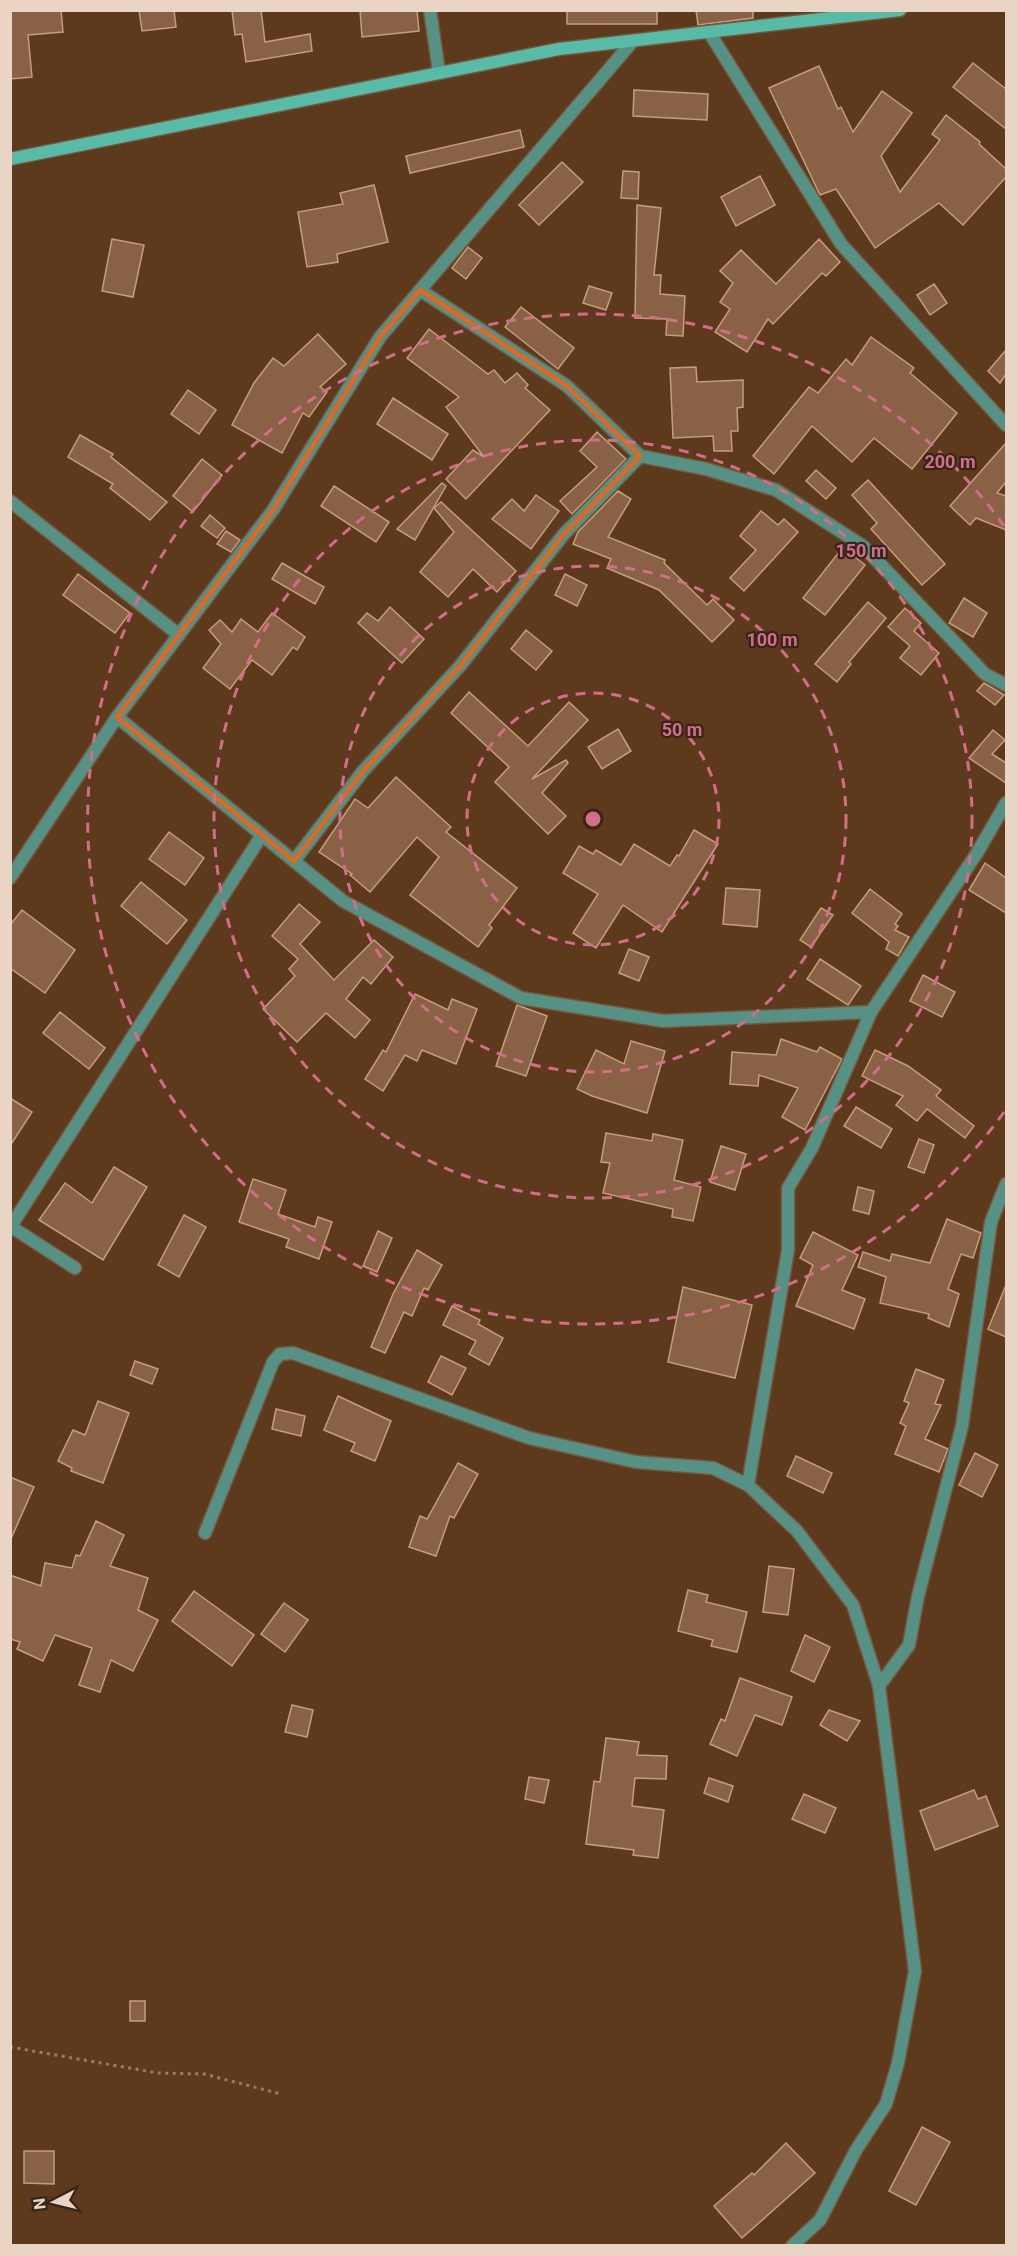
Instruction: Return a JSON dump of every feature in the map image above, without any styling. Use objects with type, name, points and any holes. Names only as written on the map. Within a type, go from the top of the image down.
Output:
[{"type":"street","points":[[430,10],[439,72]]},
{"type":"street","points":[[10,159],[559,49],[709,32],[838,13],[900,10]]},
{"type":"street","points":[[709,32],[841,244],[1006,425]]},
{"type":"street","points":[[11,875],[117,717],[273,510],[380,337],[633,41]]},
{"type":"street","points":[[420,290],[567,386],[640,456],[706,469],[776,490],[863,546],[986,674],[1006,685]]},
{"type":"street","points":[[294,861],[363,771],[460,666],[564,534],[640,456]]},
{"type":"street","points":[[10,501],[179,635]]},
{"type":"street","points":[[117,717],[343,901],[521,998],[663,1021],[871,1012]]},
{"type":"street","points":[[748,1485],[788,1250],[788,1188],[812,1148],[871,1012],[977,853],[1006,803]]},
{"type":"street","points":[[75,1268],[11,1226],[262,835]]},
{"type":"street","points":[[879,1686],[909,1645],[918,1596],[962,1426],[992,1222],[1006,1184]]},
{"type":"street","points":[[205,1533],[273,1362],[280,1354],[293,1353],[529,1438],[636,1462],[713,1468],[748,1485],[797,1531],[853,1605],[879,1686],[915,1971],[898,2063],[886,2104],[856,2150],[820,2220],[792,2246]]},
{"type":"path","points":[[10,2047],[159,2073],[204,2074],[281,2094]]},
{"type":"highlighted area","points":[[420,290],[567,386],[640,456],[564,534],[460,666],[363,771],[294,861],[117,717],[273,510],[380,337]]},
{"type":"building","points":[[10,10],[61,10],[63,32],[28,35],[32,77],[10,79]]},
{"type":"building","points":[[139,10],[174,10],[176,27],[142,31]]},
{"type":"building","points":[[232,10],[261,10],[265,42],[310,34],[312,51],[246,62],[242,34],[235,35]]},
{"type":"building","points":[[360,10],[417,10],[419,31],[362,37]]},
{"type":"building","points":[[567,10],[657,10],[657,24],[567,24]]},
{"type":"building","points":[[696,10],[753,10],[753,18],[698,25]]},
{"type":"building","points":[[973,63],[1006,89],[1006,129],[953,87]]},
{"type":"building","points":[[819,66],[838,109],[841,107],[853,132],[882,91],[912,113],[881,156],[900,192],[940,140],[932,134],[946,115],[980,142],[979,144],[1006,169],[1006,177],[963,225],[939,203],[875,248],[836,189],[820,195],[769,88]]},
{"type":"building","points":[[634,90],[708,94],[707,120],[633,116]]},
{"type":"building","points":[[520,130],[524,147],[410,173],[406,156]]},
{"type":"building","points":[[562,162],[583,182],[539,225],[519,205]]},
{"type":"building","points":[[623,171],[639,172],[638,199],[621,198]]},
{"type":"building","points":[[760,176],[775,205],[736,226],[721,197]]},
{"type":"building","points":[[374,185],[388,242],[337,254],[338,262],[307,267],[298,212],[343,204],[340,193]]},
{"type":"building","points":[[637,205],[661,208],[654,275],[661,275],[660,294],[685,296],[683,336],[666,335],[667,319],[635,318]]},
{"type":"building","points":[[112,239],[144,245],[133,297],[102,291]]},
{"type":"building","points":[[819,239],[840,262],[826,276],[822,273],[773,324],[768,319],[747,352],[715,332],[730,309],[720,302],[733,283],[720,271],[741,250],[776,284]]},
{"type":"building","points":[[468,247],[482,258],[466,279],[452,268]]},
{"type":"building","points":[[934,284],[947,303],[930,315],[917,295]]},
{"type":"building","points":[[589,286],[612,293],[606,310],[583,303]]},
{"type":"building","points":[[521,307],[574,348],[558,369],[505,327]]},
{"type":"building","points":[[429,329],[488,374],[494,370],[505,383],[517,373],[528,385],[525,388],[550,410],[466,499],[446,479],[473,450],[484,457],[446,407],[459,397],[407,358]]},
{"type":"building","points":[[318,334],[346,364],[320,387],[327,392],[309,417],[303,413],[282,453],[232,425],[254,383],[273,358],[284,366]]},
{"type":"building","points":[[871,337],[914,368],[910,373],[957,413],[912,469],[874,438],[852,462],[812,426],[774,474],[753,456],[809,387],[818,393],[846,359],[852,365]]},
{"type":"building","points":[[1006,350],[1006,374],[1000,383],[988,371]]},
{"type":"building","points":[[696,367],[697,382],[743,380],[743,407],[737,408],[738,431],[731,431],[732,451],[714,451],[713,436],[673,438],[670,368]]},
{"type":"building","points":[[188,390],[216,410],[199,434],[171,414]]},
{"type":"building","points":[[393,398],[448,434],[432,460],[377,424]]},
{"type":"building","points":[[597,432],[626,459],[572,514],[560,501],[597,467],[580,451]]},
{"type":"building","points":[[80,435],[113,454],[111,457],[167,502],[150,520],[110,488],[113,484],[68,457]]},
{"type":"building","points":[[1006,443],[1006,482],[997,493],[1006,496],[1006,530],[976,518],[970,525],[950,506]]},
{"type":"building","points":[[202,459],[222,475],[193,512],[173,496]]},
{"type":"building","points":[[816,470],[836,488],[826,499],[806,481]]},
{"type":"building","points":[[868,480],[945,564],[922,585],[871,529],[877,523],[852,495]]},
{"type":"building","points":[[442,483],[446,486],[415,540],[397,529]]},
{"type":"building","points":[[334,486],[389,522],[376,542],[321,506]]},
{"type":"building","points":[[618,491],[631,499],[608,537],[665,560],[664,563],[707,605],[713,599],[734,620],[712,642],[659,590],[607,568],[611,559],[573,544],[578,532]]},
{"type":"building","points":[[536,495],[559,511],[531,549],[492,519],[512,499],[524,511]]},
{"type":"building","points":[[441,502],[516,571],[497,592],[473,569],[448,597],[420,572],[454,532],[434,508]]},
{"type":"building","points":[[761,511],[778,525],[784,519],[798,532],[744,591],[730,578],[756,550],[740,536]]},
{"type":"building","points":[[210,515],[225,528],[217,538],[201,526]]},
{"type":"building","points":[[226,531],[240,540],[231,552],[217,544]]},
{"type":"building","points":[[843,547],[865,565],[825,615],[803,598]]},
{"type":"building","points":[[282,563],[324,587],[315,604],[272,579]]},
{"type":"building","points":[[78,574],[130,613],[115,633],[63,595]]},
{"type":"building","points":[[565,574],[587,585],[577,606],[555,595]]},
{"type":"building","points":[[964,598],[987,613],[973,637],[949,623]]},
{"type":"building","points":[[868,602],[886,618],[849,662],[851,664],[837,682],[815,664]]},
{"type":"building","points":[[390,607],[424,639],[402,663],[358,623],[367,613],[378,621]]},
{"type":"building","points":[[905,608],[921,623],[914,631],[939,653],[921,675],[900,658],[910,646],[888,627]]},
{"type":"building","points":[[272,613],[305,637],[297,650],[293,647],[272,675],[252,660],[230,689],[203,668],[221,644],[209,630],[220,620],[232,632],[241,619],[258,632]]},
{"type":"building","points":[[526,630],[552,651],[536,670],[511,649]]},
{"type":"building","points":[[984,683],[1004,695],[995,705],[977,691]]},
{"type":"building","points":[[469,692],[528,746],[569,702],[588,720],[532,779],[566,760],[568,763],[542,793],[566,816],[548,834],[495,782],[509,767],[451,713]]},
{"type":"building","points":[[618,729],[631,751],[602,769],[588,747]]},
{"type":"building","points":[[993,730],[1005,740],[992,754],[1006,763],[1006,783],[969,758]]},
{"type":"building","points":[[396,777],[451,827],[446,832],[517,888],[489,925],[492,928],[478,947],[410,895],[439,857],[417,837],[370,892],[350,875],[352,874],[319,852],[355,799],[368,808]]},
{"type":"building","points":[[694,830],[718,844],[662,932],[623,905],[596,948],[573,933],[598,894],[563,873],[579,846],[593,854],[596,850],[621,865],[634,844],[670,866],[677,855],[679,856]]},
{"type":"building","points":[[169,832],[204,858],[185,885],[149,859]]},
{"type":"building","points":[[985,863],[1006,878],[1006,913],[969,890]]},
{"type":"building","points":[[141,882],[187,920],[167,944],[121,906]]},
{"type":"building","points":[[726,888],[760,890],[757,927],[723,924]]},
{"type":"building","points":[[870,889],[902,914],[895,924],[898,926],[895,930],[909,937],[898,956],[886,949],[889,942],[852,913]]},
{"type":"building","points":[[299,904],[320,922],[300,944],[334,980],[374,940],[393,957],[371,984],[363,977],[346,999],[370,1020],[355,1038],[326,1013],[297,1042],[263,1009],[295,976],[289,969],[298,959],[272,936]]},
{"type":"building","points":[[821,908],[833,915],[811,947],[800,940]]},
{"type":"building","points":[[22,910],[75,950],[45,993],[10,968],[10,925]]},
{"type":"building","points":[[629,949],[649,957],[639,981],[619,973]]},
{"type":"building","points":[[820,959],[861,986],[848,1005],[807,979]]},
{"type":"building","points":[[923,975],[955,992],[942,1017],[910,1001]]},
{"type":"building","points":[[415,994],[448,1010],[452,999],[477,1009],[456,1064],[422,1050],[417,1061],[405,1055],[383,1091],[365,1079],[383,1050],[386,1052]]},
{"type":"building","points":[[517,1005],[547,1016],[526,1076],[496,1066]]},
{"type":"building","points":[[60,1012],[105,1048],[89,1069],[43,1033]]},
{"type":"building","points":[[781,1039],[817,1052],[820,1047],[842,1059],[805,1130],[782,1117],[798,1088],[759,1075],[758,1086],[730,1084],[732,1052],[776,1055]]},
{"type":"building","points":[[631,1041],[665,1051],[647,1113],[577,1089],[596,1050],[624,1064]]},
{"type":"building","points":[[875,1050],[908,1066],[941,1090],[936,1096],[974,1126],[965,1138],[927,1109],[917,1121],[896,1105],[903,1096],[862,1076]]},
{"type":"building","points":[[10,1098],[32,1112],[10,1146]]},
{"type":"building","points":[[856,1107],[892,1129],[881,1148],[844,1126]]},
{"type":"building","points":[[606,1133],[652,1141],[653,1134],[683,1140],[674,1180],[701,1187],[693,1221],[672,1217],[673,1209],[603,1193],[610,1163],[601,1162]]},
{"type":"building","points":[[919,1139],[934,1145],[924,1173],[908,1167]]},
{"type":"building","points":[[721,1146],[746,1154],[735,1190],[710,1182]]},
{"type":"building","points":[[114,1167],[147,1187],[103,1260],[39,1220],[65,1183],[92,1203]]},
{"type":"building","points":[[253,1179],[286,1190],[278,1214],[315,1227],[318,1217],[332,1222],[319,1259],[286,1247],[289,1239],[239,1222]]},
{"type":"building","points":[[858,1187],[874,1191],[869,1214],[853,1210]]},
{"type":"building","points":[[184,1215],[206,1227],[179,1277],[158,1265]]},
{"type":"building","points":[[947,1219],[981,1233],[973,1258],[961,1254],[948,1289],[959,1294],[949,1327],[928,1318],[929,1314],[880,1303],[886,1277],[858,1267],[863,1252],[890,1261],[892,1254],[930,1263]]},
{"type":"building","points":[[378,1231],[392,1238],[377,1272],[363,1266]]},
{"type":"building","points":[[813,1232],[858,1255],[842,1290],[865,1299],[854,1329],[796,1306],[813,1265],[800,1258]]},
{"type":"building","points":[[417,1250],[442,1265],[428,1290],[424,1288],[412,1316],[404,1312],[385,1353],[371,1347],[393,1294]]},
{"type":"building","points":[[1006,1285],[1006,1337],[988,1329]]},
{"type":"building","points":[[683,1287],[752,1305],[735,1378],[668,1362]]},
{"type":"building","points":[[452,1306],[480,1320],[478,1324],[503,1338],[489,1365],[469,1354],[476,1341],[443,1325]]},
{"type":"building","points":[[441,1356],[466,1368],[452,1395],[428,1382]]},
{"type":"building","points":[[135,1361],[158,1369],[152,1384],[130,1375]]},
{"type":"building","points":[[916,1369],[944,1380],[935,1404],[941,1405],[925,1439],[948,1449],[939,1472],[895,1454],[906,1426],[900,1423],[909,1403],[904,1401]]},
{"type":"building","points":[[338,1396],[391,1421],[375,1461],[351,1451],[355,1443],[324,1430]]},
{"type":"building","points":[[98,1401],[129,1413],[103,1483],[71,1471],[72,1468],[58,1461],[73,1430],[85,1435]]},
{"type":"building","points":[[276,1409],[305,1416],[301,1436],[272,1429]]},
{"type":"building","points":[[975,1453],[998,1465],[982,1497],[959,1485]]},
{"type":"building","points":[[796,1456],[832,1473],[823,1493],[787,1476]]},
{"type":"building","points":[[458,1463],[478,1474],[454,1518],[450,1516],[436,1556],[409,1547],[420,1516],[427,1519]]},
{"type":"building","points":[[10,1477],[34,1487],[10,1541]]},
{"type":"building","points":[[96,1521],[124,1535],[110,1566],[148,1578],[138,1610],[158,1620],[133,1671],[111,1660],[100,1692],[79,1685],[92,1648],[55,1635],[43,1661],[17,1649],[20,1642],[10,1639],[10,1575],[41,1586],[45,1563],[72,1568],[76,1555],[80,1556]]},
{"type":"building","points":[[769,1566],[794,1569],[788,1615],[763,1612]]},
{"type":"building","points":[[688,1590],[708,1595],[706,1602],[747,1612],[737,1652],[711,1646],[713,1640],[678,1631]]},
{"type":"building","points":[[194,1591],[254,1635],[232,1666],[172,1621]]},
{"type":"building","points":[[284,1603],[308,1620],[285,1652],[261,1634]]},
{"type":"building","points":[[805,1635],[830,1647],[814,1682],[791,1671]]},
{"type":"building","points":[[740,1678],[792,1697],[782,1725],[755,1715],[737,1756],[710,1744],[721,1719],[725,1721]]},
{"type":"building","points":[[292,1705],[313,1710],[307,1737],[285,1732]]},
{"type":"building","points":[[829,1710],[860,1721],[847,1741],[820,1725]]},
{"type":"building","points":[[606,1738],[639,1742],[637,1755],[667,1756],[666,1779],[635,1778],[632,1806],[664,1810],[658,1858],[633,1855],[634,1850],[586,1844],[594,1781],[600,1782]]},
{"type":"building","points":[[529,1777],[549,1780],[544,1803],[525,1799]]},
{"type":"building","points":[[709,1778],[733,1786],[728,1802],[704,1793]]},
{"type":"building","points":[[974,1790],[978,1799],[986,1796],[998,1826],[935,1850],[920,1811]]},
{"type":"building","points":[[804,1794],[836,1808],[825,1833],[792,1819]]},
{"type":"building","points":[[130,2001],[145,2001],[145,2021],[130,2021]]},
{"type":"building","points":[[922,2127],[950,2142],[916,2205],[889,2191]]},
{"type":"building","points":[[786,2143],[815,2173],[742,2238],[714,2206],[752,2173],[754,2175]]},
{"type":"building","points":[[24,2151],[54,2151],[54,2184],[24,2183]]}]
